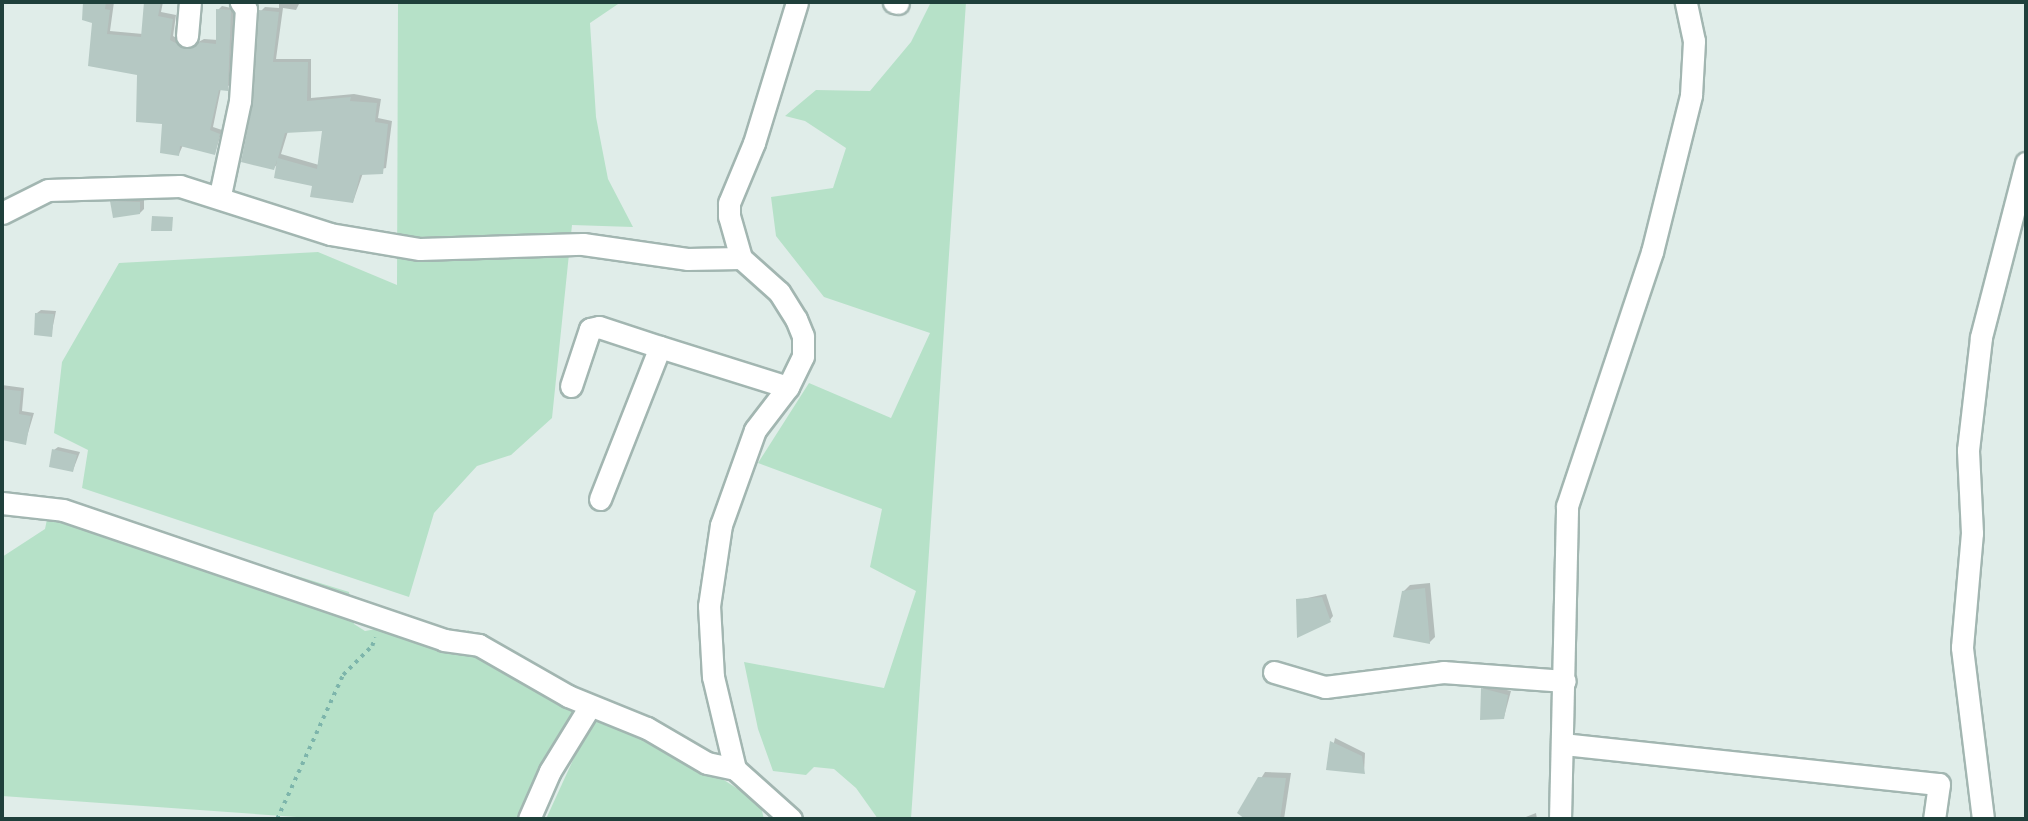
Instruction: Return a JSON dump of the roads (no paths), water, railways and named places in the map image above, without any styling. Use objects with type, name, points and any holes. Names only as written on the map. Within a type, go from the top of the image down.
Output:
[{"type":"street","points":[[187,36],[190,2]]},
{"type":"street","points":[[220,195],[240,101],[246,9],[241,2]]},
{"type":"street","points":[[735,769],[713,677],[709,606],[720,524],[755,430],[788,387],[803,356],[803,336],[779,292],[741,258],[729,203],[754,144],[797,2]]},
{"type":"street","points":[[1560,819],[1567,506],[1652,252],[1691,95],[1693,41],[1686,2]]},
{"type":"street","points":[[1983,819],[1962,647],[1972,533],[1968,450],[1981,337],[2026,163]]},
{"type":"street","points":[[2,213],[48,190],[180,186],[220,195],[330,234],[419,249],[583,244],[687,259],[741,258]]},
{"type":"street","points":[[571,386],[590,329],[599,327],[788,387]]},
{"type":"street","points":[[600,499],[660,347]]},
{"type":"street","points":[[2,503],[63,510],[147,536],[444,640],[479,645],[590,706],[647,728],[706,763],[735,769],[791,819]]},
{"type":"street","points":[[1274,672],[1325,687],[1443,672],[1565,681]]},
{"type":"street","points":[[530,819],[550,771],[590,706]]},
{"type":"street","points":[[1563,744],[1939,785],[1934,819]]}]
